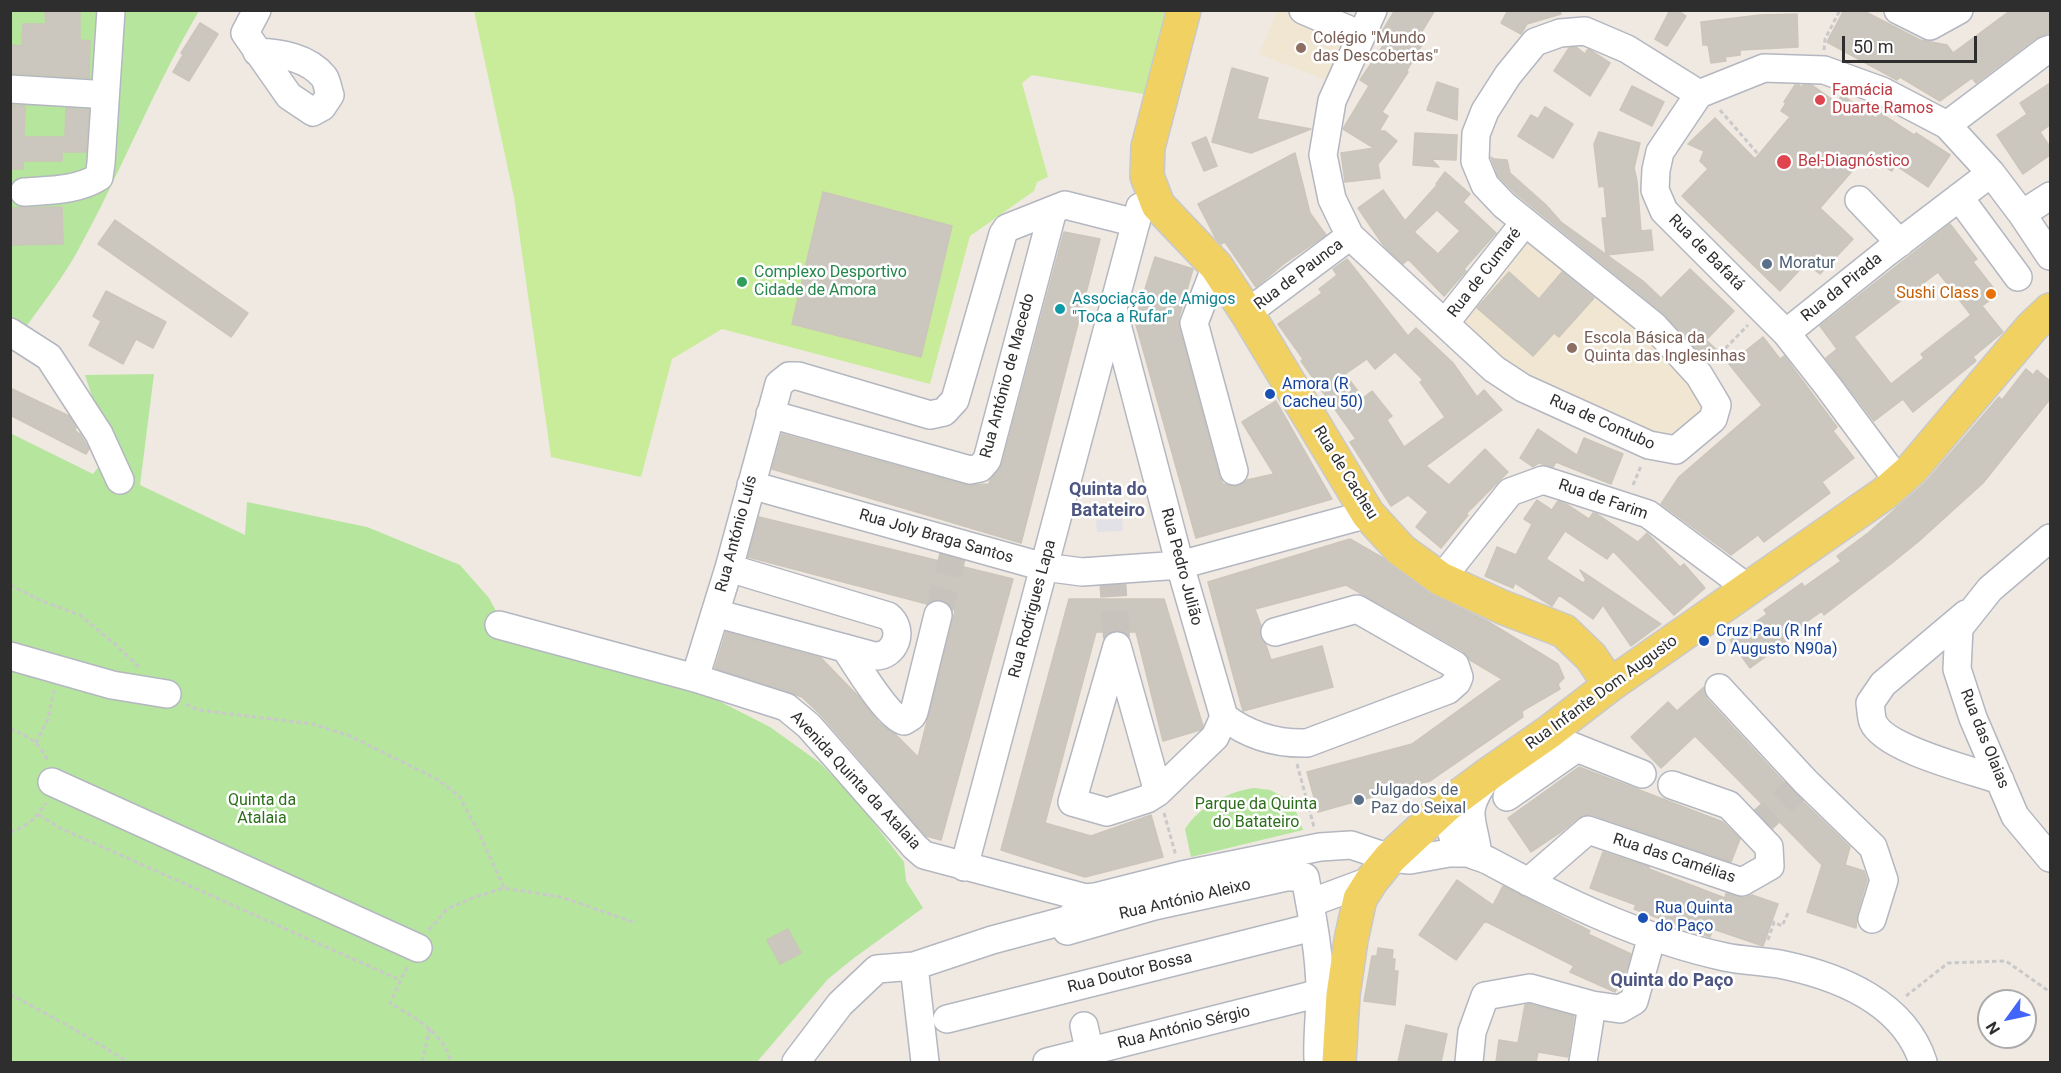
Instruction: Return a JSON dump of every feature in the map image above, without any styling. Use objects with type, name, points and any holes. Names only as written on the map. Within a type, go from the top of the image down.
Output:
[{"type":"main road","name":"Rua de Cacheu","points":[[1184,10],[1148,147],[1147,176],[1158,205],[1216,266],[1247,313],[1368,514],[1401,550],[1441,579],[1502,607],[1564,631],[1591,657],[1610,685]]},
{"type":"main road","name":"Rua Infante Dom Augusto","points":[[1328,1060],[1343,995],[1360,899],[1381,869],[1447,805],[1498,785],[1563,740],[1610,685],[1899,482],[2032,327],[2050,310]]},
{"type":"street","points":[[24,192],[71,188],[87,184],[99,177],[111,10]]},
{"type":"street","points":[[257,10],[245,33],[257,52]]},
{"type":"street","points":[[1303,10],[1361,35]]},
{"type":"street","name":"Rua de Contubo","points":[[1373,10],[1332,101],[1323,155],[1332,199],[1350,236],[1494,369],[1523,388],[1649,445],[1676,450],[1713,419],[1717,405],[1699,375],[1653,325],[1504,206],[1485,185],[1475,161],[1476,134],[1485,111],[1508,75],[1534,42],[1560,33],[1585,31],[1627,49],[1702,93]]},
{"type":"street","points":[[1898,10],[1930,26],[1959,10]]},
{"type":"street","points":[[1947,125],[2050,49]]},
{"type":"street","points":[[1702,93],[1764,68],[1824,70],[1882,92],[1947,125],[1991,173],[2050,256]]},
{"type":"street","points":[[10,89],[93,94]]},
{"type":"street","name":"Rua de Bafatá","points":[[1702,93],[1660,152],[1655,190],[1664,211],[1786,333],[1899,482]]},
{"type":"street","name":"Rua da Pirada","points":[[1786,333],[1991,173]]},
{"type":"street","name":"Rua Rodrigues Lapa","points":[[964,867],[1147,176]]},
{"type":"street","points":[[2022,214],[2050,196]]},
{"type":"street","points":[[1959,197],[2018,277]]},
{"type":"street","name":"Rua da Pirada","points":[[1859,200],[1900,243]]},
{"type":"street","points":[[1053,210],[1071,205],[1136,223]]},
{"type":"street","name":"Rua António Luís","points":[[695,678],[729,568],[776,388],[789,376],[798,376],[930,415],[944,412],[955,400],[1003,234],[1010,226],[1053,210]]},
{"type":"street","name":"Rua António de Macedo","points":[[770,414],[970,470],[980,468],[987,460],[1053,210]]},
{"type":"street","name":"Rua de Cumaré","points":[[1445,323],[1525,222]]},
{"type":"street","name":"Rua de Paunca","points":[[1247,313],[1350,236]]},
{"type":"street","points":[[1216,266],[1194,323],[1234,471]]},
{"type":"street","name":"Rua Pedro Julião","points":[[1113,311],[1180,565],[1224,717]]},
{"type":"street","points":[[10,332],[49,357],[99,434],[120,480]]},
{"type":"street","name":"Rua de Farim","points":[[1441,579],[1510,492],[1543,480],[1648,514],[1749,589]]},
{"type":"street","name":"Rua Joly Braga Santos","points":[[751,485],[1044,567],[1082,572],[1180,565],[1368,514]]},
{"type":"street","name":"Rua das Olaias","points":[[2050,538],[1990,589],[1959,628],[1957,669],[1973,718],[2015,816],[2050,858]]},
{"type":"street","points":[[715,613],[874,656],[884,655],[895,644],[896,625],[893,619],[883,614],[729,568]]},
{"type":"street","points":[[1976,606],[1883,684],[1870,703],[1871,713],[1873,722],[1883,736],[1913,751],[2000,780]]},
{"type":"street","points":[[1158,792],[1117,646],[1072,802],[1101,812],[1114,812],[1148,799],[1158,792],[1215,737],[1224,717],[1245,732],[1291,744],[1316,741],[1448,690],[1457,682],[1459,673],[1455,665],[1357,609],[1275,632]]},
{"type":"street","points":[[845,648],[878,698],[896,717],[904,721],[914,712],[938,615]]},
{"type":"street","name":"Avenida Quinta da Atalaia","points":[[499,625],[695,678],[786,707],[809,726],[919,851],[931,858],[1086,898],[1320,846],[1360,847],[1381,869]]},
{"type":"street","points":[[10,656],[112,685],[167,693]]},
{"type":"street","points":[[1719,688],[1805,781],[1873,847],[1884,880],[1872,919]]},
{"type":"street","points":[[1563,740],[1642,774]]},
{"type":"street","points":[[52,782],[418,948]]},
{"type":"street","points":[[1472,845],[1471,805],[1475,795],[1498,785]]},
{"type":"street","name":"Rua das Camélias","points":[[1528,882],[1588,830],[1742,882],[1770,866],[1769,847],[1730,806],[1672,785]]},
{"type":"street","points":[[1447,805],[1452,835],[1458,847],[1472,845],[1528,882],[1652,936],[1725,957],[1782,965],[1820,974],[1859,990],[1888,1010],[1901,1024],[1923,1062]]},
{"type":"street","points":[[1381,869],[1410,860],[1449,853],[1472,845]]},
{"type":"street","name":"Rua Doutor Bossa","points":[[947,1019],[1074,987],[1311,915],[1381,869]]},
{"type":"street","name":"Rua António Aleixo","points":[[1067,931],[1154,906],[1286,877],[1305,877],[1311,915]]},
{"type":"street","points":[[796,1062],[840,1004],[877,969],[914,966],[992,940],[1067,920],[1095,897]]},
{"type":"street","points":[[1311,915],[1320,993],[1317,1025],[1328,1060]]},
{"type":"street","points":[[1469,1062],[1472,1032],[1485,996],[1530,988],[1592,1005],[1620,1009],[1634,1001],[1652,936]]},
{"type":"street","points":[[914,966],[925,1062]]},
{"type":"street","points":[[1074,987],[1086,1039]]},
{"type":"street","name":"Rua António Sérgio","points":[[1047,1062],[1086,1039],[1320,993]]},
{"type":"street","points":[[1583,1062],[1592,1005]]},
{"type":"path","points":[[1824,70],[1825,39],[1840,10]]},
{"type":"path","points":[[1702,93],[1758,154]]},
{"type":"path","points":[[1699,375],[1762,310]]},
{"type":"path","points":[[1625,506],[1649,445]]},
{"type":"path","points":[[10,585],[42,601],[80,615],[167,693],[198,710],[313,724],[350,736],[437,779],[459,796],[504,888]]},
{"type":"path","points":[[36,743],[48,718],[59,671]]},
{"type":"path","points":[[10,729],[23,733],[45,754],[52,782],[48,799],[39,815],[27,825],[10,832]]},
{"type":"path","points":[[1291,744],[1320,846]]},
{"type":"path","points":[[1158,792],[1182,875]]},
{"type":"path","points":[[39,815],[60,828],[400,980]]},
{"type":"path","points":[[451,1062],[442,1042],[429,1028],[390,1003],[418,948],[447,909],[504,888],[561,897],[636,923]]},
{"type":"path","points":[[1765,947],[1774,922],[1782,926],[1789,910]]},
{"type":"path","points":[[1888,1010],[1948,963],[2006,961],[2050,992]]},
{"type":"path","points":[[10,994],[128,1062]]},
{"type":"path","points":[[422,1062],[429,1028]]},
{"type":"shaded area","name":"Colégio \"Mundo das Descobertas\"","points":[[1277,11],[1287,11],[1338,34],[1343,39],[1326,80],[1259,54]]},
{"type":"shaded area","name":"Escola Básica da Quinta das Inglesinhas","points":[[1530,243],[1648,329],[1707,404],[1705,413],[1671,441],[1501,366],[1463,324],[1522,244]]},
{"type":"shaded area","points":[[1122,519],[1123,531],[1097,532],[1096,520]]},
{"type":"green space","points":[[11,11],[199,11],[76,254],[11,348]]},
{"type":"green space","name":"Complexo Desportivo Cidade de Amora","points":[[474,11],[1168,11],[1149,95],[1032,75],[1022,83],[1048,177],[1037,182],[1034,191],[970,236],[930,384],[722,329],[672,359],[641,477],[551,457],[514,197]]},
{"type":"green space","name":"Quinta da Atalaia","points":[[154,374],[140,485],[245,535],[247,502],[367,527],[460,565],[489,598],[510,637],[610,664],[713,698],[770,727],[820,763],[856,800],[904,862],[906,881],[923,908],[828,979],[757,1062],[11,1062],[10,433],[93,474],[110,452],[85,375]]},
{"type":"green space","name":"Parque da Quinta do Batateiro","points":[[1254,788],[1270,790],[1292,801],[1303,830],[1191,857],[1185,829],[1198,813],[1215,801]]},
{"type":"building","points":[[45,10],[80,10],[80,40],[90,41],[89,78],[10,73],[10,45],[22,46],[23,24],[46,24]]},
{"type":"building","points":[[1395,10],[1435,10],[1416,41],[1422,45],[1407,70],[1408,72],[1382,112],[1388,116],[1379,131],[1385,131],[1397,141],[1378,164],[1380,178],[1345,182],[1341,153],[1374,148],[1343,129],[1369,86],[1360,80],[1387,40],[1380,35]]},
{"type":"building","points":[[1508,10],[1560,10],[1561,14],[1527,24],[1521,34],[1501,23]]},
{"type":"building","points":[[1670,10],[1677,10],[1686,16],[1667,46],[1655,39]]},
{"type":"building","points":[[1844,10],[1862,10],[1920,40],[1947,45],[1953,53],[2011,10],[2050,10],[2050,32],[2036,38],[1976,83],[1972,78],[1940,101],[1900,77],[1897,80],[1827,42]]},
{"type":"building","points":[[1797,14],[1798,47],[1740,50],[1740,55],[1725,57],[1726,61],[1711,63],[1708,45],[1703,45],[1701,22],[1760,15]]},
{"type":"building","points":[[200,23],[218,34],[189,81],[173,72],[183,55],[181,53]]},
{"type":"building","points":[[1576,47],[1585,54],[1588,49],[1610,63],[1590,96],[1554,71],[1569,48]]},
{"type":"building","points":[[1232,68],[1268,78],[1257,119],[1311,129],[1251,153],[1212,142]]},
{"type":"building","points":[[1437,82],[1458,89],[1457,120],[1427,110]]},
{"type":"building","points":[[2050,83],[2050,125],[2040,132],[2050,147],[2050,155],[2023,174],[1997,135],[2027,114],[2020,103]]},
{"type":"building","points":[[1795,85],[1800,85],[1800,90],[1803,85],[1812,85],[1837,103],[1842,95],[1876,118],[1880,113],[1950,155],[1928,187],[1895,165],[1892,171],[1866,155],[1820,208],[1853,239],[1820,274],[1806,263],[1780,291],[1682,196],[1708,169],[1700,161],[1704,151],[1688,144],[1715,118],[1755,159],[1790,117],[1781,111]]},
{"type":"building","points":[[1632,86],[1664,102],[1652,126],[1620,110]]},
{"type":"building","points":[[10,105],[25,106],[24,137],[65,137],[66,108],[89,110],[86,152],[62,152],[62,161],[23,161],[23,169],[10,169]]},
{"type":"building","points":[[1545,107],[1573,124],[1553,158],[1518,136],[1531,115],[1538,119]]},
{"type":"building","points":[[1599,132],[1640,143],[1634,168],[1641,231],[1651,230],[1653,250],[1606,255],[1602,218],[1607,218],[1604,186],[1599,187],[1594,144]]},
{"type":"building","points":[[1415,133],[1457,135],[1456,160],[1431,159],[1439,167],[1413,165]]},
{"type":"building","points":[[1206,137],[1217,166],[1204,171],[1192,143]]},
{"type":"building","points":[[1295,153],[1310,213],[1326,235],[1285,263],[1256,287],[1225,242],[1221,244],[1216,239],[1198,204]]},
{"type":"building","points":[[1491,157],[1507,160],[1510,173],[1546,205],[1561,222],[1643,281],[1661,298],[1690,269],[1734,311],[1706,340],[1718,351],[1707,361],[1663,313],[1515,193],[1498,176]]},
{"type":"building","points":[[1445,172],[1470,194],[1463,202],[1496,233],[1444,296],[1408,259],[1403,264],[1384,246],[1358,208],[1383,190],[1405,221]],"holes":[[[1437,210],[1460,231],[1438,254],[1414,232]]]},
{"type":"building","points":[[823,192],[952,226],[921,357],[792,324]]},
{"type":"building","points":[[62,207],[63,244],[10,245],[10,208]]},
{"type":"building","points":[[115,220],[248,313],[231,337],[98,244]]},
{"type":"building","points":[[1950,224],[1977,259],[1973,262],[1998,294],[1982,306],[2003,332],[1973,357],[1976,361],[1913,412],[1903,399],[1874,421],[1826,358],[1837,349],[1820,326]],"holes":[[[1938,272],[1971,315],[1921,354],[1924,358],[1891,384],[1854,337]]]},
{"type":"building","points":[[1064,232],[1100,239],[1021,543],[772,469],[782,434],[966,485],[989,484],[990,479],[1002,464]]},
{"type":"building","points":[[1155,257],[1193,269],[1179,317],[1179,327],[1223,484],[1238,486],[1247,480],[1274,474],[1242,422],[1276,401],[1332,499],[1196,538],[1135,321]]},
{"type":"building","points":[[1347,259],[1408,336],[1416,328],[1453,363],[1477,397],[1484,390],[1502,410],[1426,466],[1449,485],[1485,449],[1508,472],[1466,514],[1468,515],[1441,548],[1416,527],[1428,512],[1408,495],[1391,506],[1350,442],[1356,439],[1278,324],[1322,293],[1319,289],[1337,275],[1333,269]],"holes":[[[1395,352],[1423,380],[1420,382],[1445,417],[1404,447],[1387,420],[1392,416],[1372,391],[1363,398],[1345,374],[1367,359],[1375,369]]]},
{"type":"building","points":[[1509,272],[1539,299],[1562,272],[1594,298],[1559,337],[1554,333],[1533,356],[1477,308]]},
{"type":"building","points":[[106,291],[166,322],[153,348],[136,339],[123,364],[89,345],[101,321],[93,316]]},
{"type":"building","points":[[1763,337],[1780,359],[1784,356],[1837,427],[1833,431],[1854,458],[1822,482],[1830,493],[1764,542],[1758,535],[1731,555],[1661,504],[1679,477],[1762,405],[1729,364]]},
{"type":"building","points":[[2026,369],[2033,375],[2037,370],[2050,381],[2050,399],[1983,483],[1892,563],[1824,615],[1822,611],[1784,638],[1787,641],[1750,668],[1730,640],[1767,614],[1764,610],[1802,583],[1804,587],[1841,561],[1837,556],[1868,533],[1925,483],[1999,397],[2002,400]]},
{"type":"building","points":[[10,388],[69,416],[76,428],[75,431],[80,434],[89,449],[86,454],[10,415]]},
{"type":"building","points":[[1538,429],[1577,455],[1584,438],[1623,454],[1611,484],[1556,462],[1553,467],[1539,463],[1533,467],[1520,458]]},
{"type":"building","points":[[1537,500],[1552,510],[1558,501],[1589,519],[1593,513],[1597,514],[1638,542],[1647,533],[1680,567],[1684,564],[1705,588],[1674,615],[1613,551],[1607,559],[1565,531],[1546,559],[1583,583],[1586,580],[1580,570],[1661,624],[1631,646],[1603,605],[1593,619],[1559,595],[1552,606],[1515,583],[1513,588],[1485,576],[1497,547],[1516,555],[1532,524],[1524,519]]},
{"type":"building","points":[[759,517],[1013,579],[941,840],[926,836],[821,715],[802,697],[715,668],[726,632],[821,658],[858,696],[878,722],[895,734],[918,757],[955,611],[942,600],[934,600],[927,604],[748,557]]},
{"type":"building","points":[[1350,539],[1383,558],[1430,594],[1487,621],[1558,664],[1564,678],[1558,684],[1560,689],[1522,711],[1523,717],[1430,781],[1318,812],[1307,772],[1412,744],[1502,679],[1470,660],[1463,651],[1346,585],[1255,609],[1261,626],[1260,637],[1266,645],[1271,660],[1322,646],[1333,687],[1243,711],[1208,582]]},
{"type":"building","points":[[1069,599],[1164,599],[1203,726],[1200,730],[1163,741],[1136,632],[1096,632],[1045,823],[1091,836],[1151,815],[1163,857],[1085,877],[1001,850]]},
{"type":"building","points":[[1704,687],[1707,699],[1793,792],[1850,847],[1845,865],[1864,871],[1867,880],[1857,914],[1856,928],[1807,912],[1822,865],[1695,736],[1661,768],[1631,737],[1668,702],[1677,711]]},
{"type":"building","points":[[1579,767],[1723,822],[1740,839],[1731,862],[1593,815],[1578,818],[1531,852],[1508,818]]},
{"type":"building","points":[[1603,852],[1649,867],[1649,869],[1725,898],[1726,893],[1743,898],[1752,895],[1778,904],[1763,946],[1713,929],[1710,937],[1634,909],[1636,905],[1590,888]]},
{"type":"building","points":[[1457,880],[1493,905],[1503,886],[1590,931],[1588,934],[1631,954],[1615,992],[1570,972],[1574,966],[1485,921],[1456,960],[1419,935]]},
{"type":"building","points":[[788,929],[801,953],[780,964],[767,940]]},
{"type":"building","points":[[1378,948],[1393,950],[1394,971],[1398,971],[1395,1005],[1364,1001],[1372,956],[1377,956]]},
{"type":"building","points":[[1529,1004],[1574,1016],[1568,1057],[1538,1052],[1536,1062],[1496,1062],[1499,1040],[1518,1043],[1525,1005]]},
{"type":"building","points":[[1406,1025],[1447,1034],[1441,1062],[1398,1062]]},
{"type":"tunnel","points":[[938,615],[956,542]]},
{"type":"tunnel","points":[[1112,570],[1117,646]]},
{"type":"tunnel","points":[[1752,830],[1805,781]]},
{"type":"place","name":"Colégio \"Mundo das Descobertas\"","points":[[1301,48]]},
{"type":"place","name":"Famácia Duarte Ramos","points":[[1820,100]]},
{"type":"place","name":"Bel-Diagnóstico","points":[[1784,162]]},
{"type":"place","name":"Moratur","points":[[1767,264]]},
{"type":"place","name":"Complexo Desportivo Cidade de Amora","points":[[742,282]]},
{"type":"place","name":"Sushi Class","points":[[1991,294]]},
{"type":"place","name":"Associação de Amigos \"Toca a Rufar\"","points":[[1060,309]]},
{"type":"place","name":"Escola Básica da Quinta das Inglesinhas","points":[[1572,348]]},
{"type":"place","name":"Amora (R Cacheu 50)","points":[[1270,394]]},
{"type":"place","name":"Cruz Pau (R Inf D Augusto N90a)","points":[[1704,641]]},
{"type":"place","name":"Julgados de Paz do Seixal","points":[[1359,800]]},
{"type":"place","name":"Rua Quinta do Paço","points":[[1643,918]]},
{"type":"district","name":"Quinta do Batateiro","points":[[1108,500]]},
{"type":"district","name":"Quinta do Paço","points":[[1672,981]]}]
